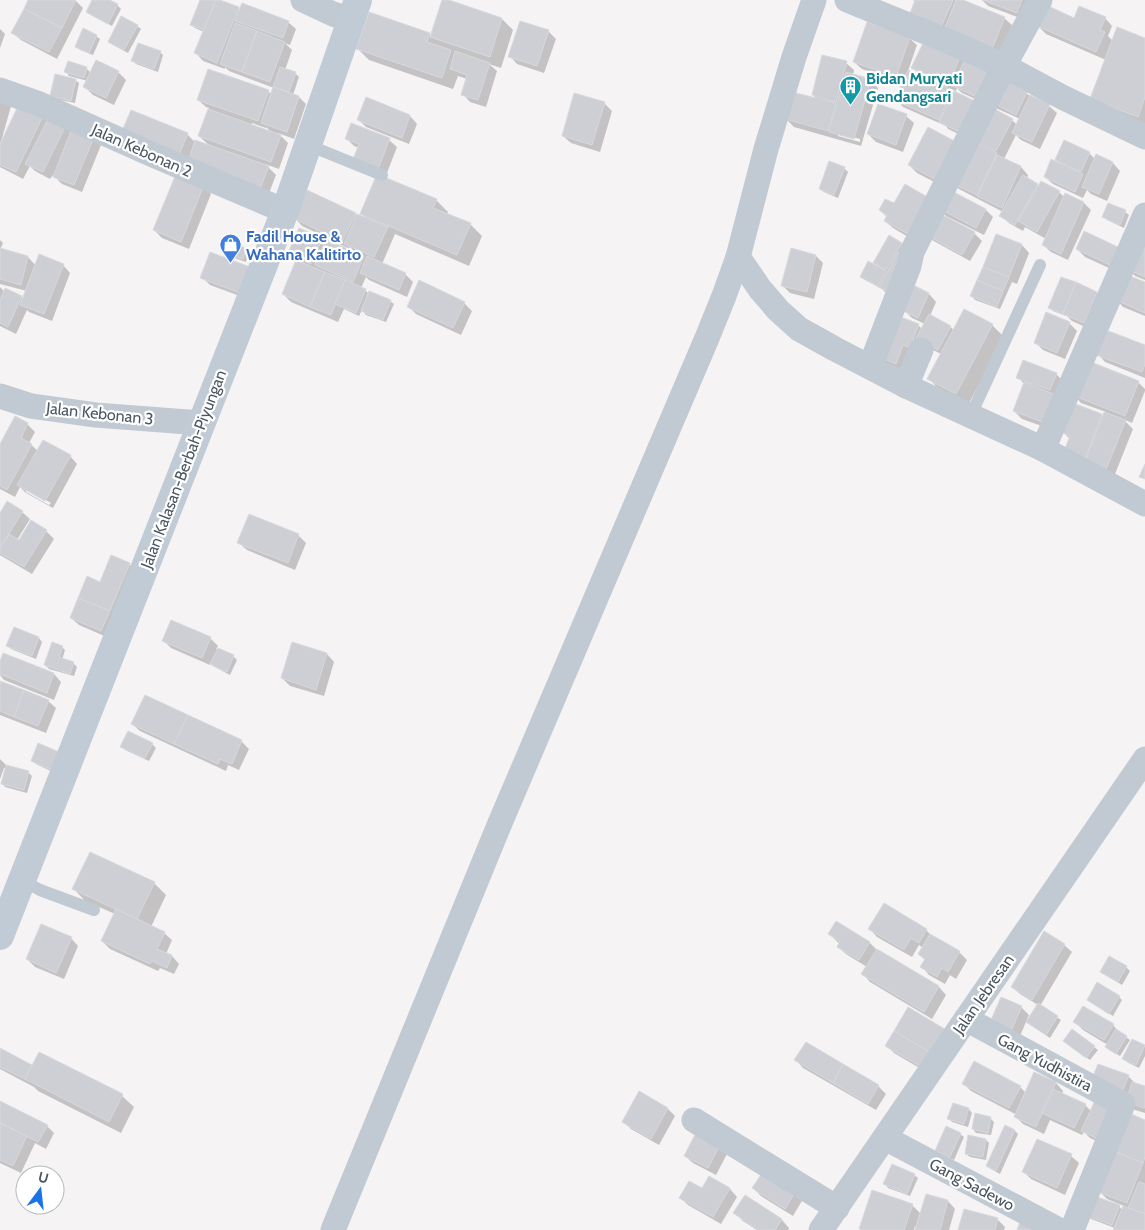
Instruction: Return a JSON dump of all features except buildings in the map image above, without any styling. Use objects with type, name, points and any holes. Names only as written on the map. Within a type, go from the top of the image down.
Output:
[{"type":"street","points":[[303,0],[333,14],[355,10]]},
{"type":"street","points":[[333,1230],[500,822],[724,296],[738,257],[766,149],[794,57],[814,0]]},
{"type":"street","points":[[847,0],[1004,66],[1062,97],[1145,137]]},
{"type":"street","points":[[872,368],[875,354],[909,266],[912,252],[1004,66],[1040,0]]},
{"type":"street","name":"Jalan Kalasan-Berbah-Piyungan","points":[[0,936],[284,211],[355,10]]},
{"type":"street","name":"Jalan Kebonan 2","points":[[0,90],[36,103],[284,211]]},
{"type":"street","points":[[1043,449],[1145,215]]},
{"type":"street","points":[[738,257],[760,289],[778,310],[799,328],[906,386],[1043,449],[1145,504]]},
{"type":"street","points":[[906,386],[921,350]]},
{"type":"street","name":"Jalan Kebonan 3","points":[[0,396],[31,406],[96,415],[201,423]]},
{"type":"street","name":"Jalan Jebresan","points":[[821,1230],[1145,759]]},
{"type":"street","name":"Gang Yudhistira","points":[[966,1019],[1123,1104],[1072,1230]]},
{"type":"street","points":[[694,1120],[837,1208]]},
{"type":"street","name":"Gang Sadewo","points":[[885,1138],[1059,1230]]},
{"type":"lane","points":[[308,145],[382,175]]},
{"type":"lane","points":[[971,415],[1040,265]]},
{"type":"lane","points":[[22,880],[40,890],[94,910]]},
{"type":"place","name":"Bidan Muryati Gendangsari","points":[[850,106]]},
{"type":"place","name":"Fadil House & Wahana Kalitirto","points":[[230,264]]}]
